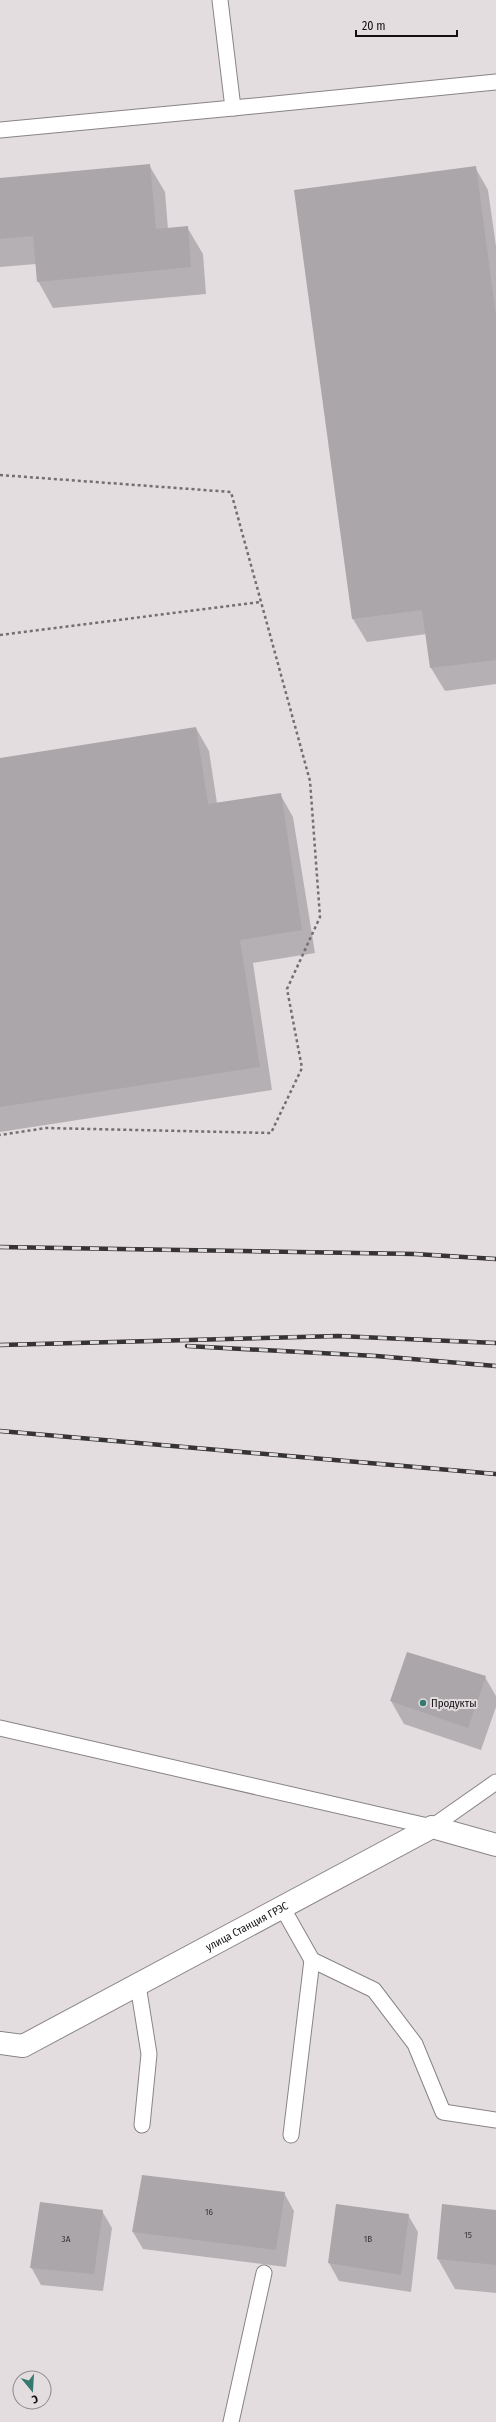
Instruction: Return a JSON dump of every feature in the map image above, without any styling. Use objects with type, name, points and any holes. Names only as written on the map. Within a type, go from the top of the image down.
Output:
[{"type":"street","points":[[432,1827],[496,1845]]},
{"type":"street","name":"улица Станция ГРЭС","points":[[0,2043],[23,2046],[432,1827]]},
{"type":"lane","points":[[220,0],[233,108]]},
{"type":"lane","points":[[0,130],[496,82]]},
{"type":"lane","points":[[0,1728],[432,1827],[496,1782]]},
{"type":"lane","points":[[282,1907],[312,1960],[374,1990],[415,2044],[443,2112],[496,2120]]},
{"type":"lane","points":[[291,2135],[312,1960]]},
{"type":"lane","points":[[138,1985],[149,2054],[142,2125]]},
{"type":"lane","points":[[231,2422],[264,2273]]},
{"type":"path","points":[[0,475],[231,492],[310,781],[320,917],[288,989],[302,1068],[271,1133],[46,1128],[0,1135]]},
{"type":"path","points":[[0,635],[260,602]]},
{"type":"building","points":[[150,164],[156,229],[188,226],[191,267],[37,282],[33,236],[0,239],[0,178]]},
{"type":"building","points":[[476,166],[496,316],[496,660],[430,668],[422,610],[352,619],[294,190]]},
{"type":"building","points":[[196,727],[208,804],[281,793],[302,930],[240,940],[260,1067],[0,1107],[0,758]]},
{"type":"building","points":[[407,1652],[486,1676],[468,1728],[390,1701]]},
{"type":"building","points":[[142,2175],[285,2192],[276,2250],[132,2232]]},
{"type":"building","points":[[40,2202],[103,2210],[94,2274],[30,2268]]},
{"type":"building","points":[[336,2204],[409,2214],[401,2275],[328,2263]]},
{"type":"building","points":[[442,2204],[496,2210],[496,2265],[437,2259]]},
{"type":"railway","points":[[0,1247],[415,1254],[496,1259]]},
{"type":"railway","points":[[0,1345],[338,1336],[496,1343]]},
{"type":"railway","points":[[187,1346],[376,1356],[496,1366]]},
{"type":"railway","points":[[0,1431],[496,1474]]},
{"type":"place","name":"Продукты","points":[[423,1703]]}]
